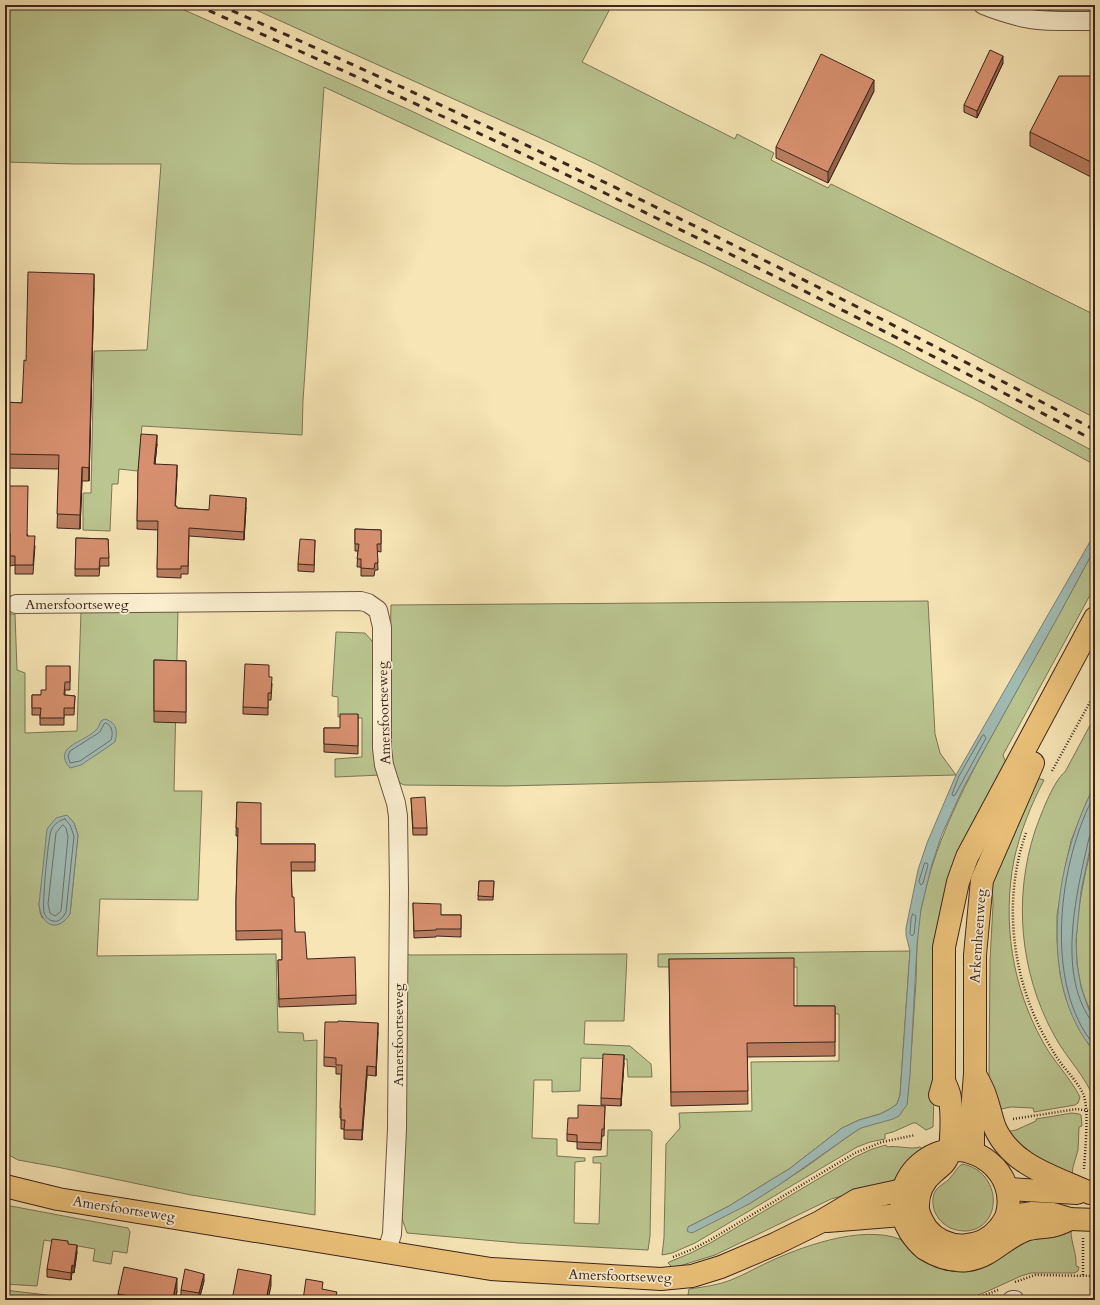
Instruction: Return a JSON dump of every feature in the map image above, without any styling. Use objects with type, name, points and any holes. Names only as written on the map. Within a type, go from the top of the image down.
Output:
[{"type":"main road","name":"Arkemheenweg","points":[[944,1151],[950,1098],[944,1080],[944,947],[958,882],[968,857],[1095,618]]},
{"type":"main road","name":"Arkemheenweg","points":[[973,1153],[973,1099],[975,1074],[975,955],[982,880],[1028,774],[1095,649]]},
{"type":"main road","points":[[975,1074],[985,1095],[995,1128],[1002,1140],[1014,1153],[1038,1171],[1092,1193]]},
{"type":"main road","points":[[958,1150],[973,1153],[985,1159],[995,1167],[1003,1177],[1008,1190],[1009,1227],[993,1251],[982,1257],[969,1260],[944,1258],[933,1254],[922,1247],[913,1238],[903,1190],[907,1179],[914,1169],[923,1161],[944,1151],[958,1150]]},
{"type":"main road","points":[[910,1220],[918,1202],[918,1194],[926,1179],[947,1160],[944,1151]]},
{"type":"main road","name":"Amersfoortseweg","points":[[5,1186],[58,1199],[491,1269],[661,1279],[678,1278],[706,1272],[720,1267],[775,1244],[820,1222],[857,1200],[903,1190]]},
{"type":"main road","points":[[1008,1190],[1092,1193]]},
{"type":"main road","points":[[1009,1227],[1031,1228],[1053,1226],[1070,1219],[1089,1228]]},
{"type":"main road","points":[[820,1222],[860,1231],[910,1220]]},
{"type":"street","points":[[982,5],[1030,19],[1095,22]]},
{"type":"street","name":"Amersfoortseweg","points":[[16,604],[361,601],[368,603],[378,610],[382,627],[382,748],[384,765],[397,809],[400,890],[397,1129],[392,1234],[387,1251]]},
{"type":"path","points":[[1050,776],[1095,693]]},
{"type":"path","points":[[1026,831],[1014,882],[1013,905],[1016,950],[1020,973],[1035,1018],[1058,1060],[1084,1095],[1086,1110],[1084,1170]]},
{"type":"path","points":[[1013,1119],[1070,1110],[1086,1110],[1095,1112]]},
{"type":"path","name":"Amersfoortseweg","points":[[670,1258],[693,1249],[710,1240],[855,1153],[882,1142],[915,1135]]},
{"type":"path","points":[[1083,1276],[1089,1228]]},
{"type":"path","points":[[972,1300],[1009,1294],[1035,1275],[1095,1276]]},
{"type":"path","name":"Amersfoortseweg","points":[[688,1297],[839,1300]]},
{"type":"green space","points":[[5,5],[173,5],[405,108],[568,185],[894,345],[1095,452],[1095,465],[980,402],[705,264],[324,87],[302,435],[142,426],[138,471],[119,469],[118,484],[112,484],[110,531],[83,530],[83,493],[91,493],[94,351],[147,350],[161,164],[5,162]]},
{"type":"green space","points":[[245,5],[612,5],[582,62],[735,139],[737,134],[774,153],[771,160],[828,188],[831,184],[1093,314],[1095,310],[1095,418],[905,319],[594,163]]},
{"type":"green space","points":[[1017,5],[1095,5],[1095,13],[1064,13]]},
{"type":"green space","points":[[1095,548],[1095,586],[1003,755],[1006,763],[992,793],[937,989],[933,1127],[926,1130],[916,1123],[913,1123],[885,1134],[885,1139],[870,1142],[857,1147],[695,1243],[672,1253],[662,1255],[664,1238],[666,1144],[680,1128],[679,1113],[752,1111],[751,1062],[839,1061],[839,1014],[797,1013],[797,967],[658,967],[658,954],[910,951],[900,1095],[897,1104],[880,1114],[859,1120],[842,1128],[789,1169],[729,1206],[688,1227],[749,1204],[803,1169],[853,1133],[861,1128],[873,1124],[907,1104],[916,981],[918,927],[921,909],[936,854],[946,827],[970,776]]},
{"type":"green space","points":[[928,601],[935,734],[940,753],[956,775],[505,786],[404,785],[400,783],[397,778],[388,744],[391,605]]},
{"type":"green space","points":[[178,609],[174,791],[202,791],[198,900],[100,899],[97,956],[276,954],[278,1032],[303,1033],[304,1041],[317,1040],[315,1215],[191,1195],[18,1160],[5,1153],[5,958],[9,958],[10,902],[5,762],[5,614],[15,614],[17,670],[25,673],[25,733],[77,731],[81,612]],"holes":[[[67,815],[74,823],[78,835],[70,914],[42,918],[39,904]]]},
{"type":"green space","points":[[336,632],[365,633],[372,641],[377,653],[382,775],[335,777],[335,759],[362,757],[362,718],[338,717],[338,697],[332,696]]},
{"type":"green space","points":[[1095,716],[1095,785],[1071,841],[1057,915],[1057,940],[1060,974],[1066,999],[1089,1045],[1095,1052],[1095,1102],[1087,1084],[1054,1035],[1043,1011],[1027,961],[1022,909],[1028,856],[1040,817],[1056,783],[1065,772]]},
{"type":"green space","points":[[1037,778],[1044,780],[1030,809],[1014,860],[1009,906],[1012,953],[1017,976],[1032,1021],[1047,1049],[1080,1097],[1078,1103],[1075,1105],[1034,1112],[1033,1108],[1011,1107],[996,1110],[989,1077],[990,960],[993,905],[992,879]]},
{"type":"green space","points":[[1095,833],[1095,1019],[1085,998],[1079,976],[1076,953],[1079,907]]},
{"type":"green space","points":[[403,954],[627,954],[624,1021],[585,1021],[584,1044],[630,1046],[651,1064],[652,1077],[628,1077],[627,1059],[581,1058],[580,1091],[552,1092],[552,1080],[534,1080],[532,1138],[557,1139],[557,1156],[585,1158],[585,1161],[575,1162],[574,1223],[599,1224],[601,1163],[593,1163],[593,1157],[607,1156],[608,1130],[650,1130],[652,1132],[650,1236],[648,1250],[518,1243],[407,1233],[399,1210]]},
{"type":"green space","points":[[1072,1113],[1081,1115],[1082,1126],[1079,1127],[1078,1150],[1072,1175],[1046,1167],[1006,1132],[1016,1130],[1036,1121],[1036,1119]]},
{"type":"green space","points":[[886,1145],[887,1147],[920,1147],[923,1149],[892,1182],[831,1199],[715,1255],[673,1268],[668,1263],[712,1242],[855,1157],[872,1149]]},
{"type":"green space","points":[[962,1164],[975,1169],[985,1177],[991,1187],[993,1199],[992,1210],[987,1220],[978,1228],[966,1231],[960,1231],[948,1227],[938,1218],[933,1206],[933,1196],[936,1190],[948,1180]]},
{"type":"green space","points":[[5,1205],[128,1228],[130,1232],[127,1253],[113,1251],[111,1264],[93,1261],[95,1249],[44,1240],[37,1286],[5,1284]]},
{"type":"green space","points":[[1071,1231],[1076,1257],[1076,1266],[1079,1267],[1078,1271],[1074,1273],[1031,1273],[975,1296],[952,1299],[688,1295],[689,1289],[726,1282],[787,1254],[822,1242],[840,1238],[859,1235],[877,1235],[893,1237],[908,1243],[1021,1242],[1055,1232]]},
{"type":"green space","points":[[5,1290],[88,1300],[5,1300]]},
{"type":"water","points":[[1095,533],[1095,548],[964,786],[942,834],[932,864],[921,909],[917,945],[907,1105],[899,1116],[861,1128],[749,1204],[694,1232],[691,1233],[687,1231],[688,1227],[729,1206],[789,1169],[842,1128],[859,1120],[880,1114],[897,1104],[900,1095],[910,951],[906,928],[918,870],[927,843],[956,775]]},
{"type":"water","points":[[105,719],[112,723],[116,728],[115,742],[81,765],[70,768],[65,761],[67,749],[92,734],[98,728],[101,721]]},
{"type":"water","points":[[1095,785],[1095,833],[1092,839],[1081,891],[1076,940],[1077,964],[1081,987],[1089,1010],[1095,1019],[1095,1052],[1076,1024],[1064,992],[1058,957],[1058,921],[1062,884],[1070,848],[1081,815]]},
{"type":"water","points":[[67,815],[74,823],[78,835],[70,914],[60,924],[55,925],[46,922],[40,911],[39,904],[47,829],[56,818]]},
{"type":"building","points":[[990,50],[1003,56],[977,111],[964,105]]},
{"type":"building","points":[[821,54],[874,80],[828,172],[776,147]]},
{"type":"building","points":[[1059,76],[1095,76],[1095,164],[1030,132]]},
{"type":"building","points":[[28,272],[94,274],[89,468],[82,467],[80,515],[57,514],[59,455],[5,454],[5,402],[22,403],[24,360],[26,361]]},
{"type":"building","points":[[141,434],[157,435],[154,464],[177,465],[175,506],[177,506],[177,508],[209,510],[210,495],[246,498],[244,532],[189,528],[188,566],[181,566],[181,569],[157,569],[158,521],[137,521],[138,472]]},
{"type":"building","points":[[5,486],[28,486],[27,536],[35,536],[33,565],[15,565],[15,556],[10,556],[10,533],[5,533]]},
{"type":"building","points":[[355,529],[381,530],[381,544],[377,544],[378,563],[375,563],[374,569],[361,568],[361,559],[357,559],[359,544],[355,544]]},
{"type":"building","points":[[76,538],[108,539],[109,558],[100,558],[99,569],[75,569]]},
{"type":"building","points":[[300,539],[315,540],[314,565],[298,564]]},
{"type":"building","points":[[154,660],[186,661],[186,712],[154,711]]},
{"type":"building","points":[[245,664],[269,665],[269,677],[272,677],[271,693],[268,693],[268,708],[243,707]]},
{"type":"building","points":[[46,666],[70,666],[70,682],[65,682],[64,695],[75,696],[74,708],[64,708],[64,718],[40,718],[41,708],[32,708],[32,695],[41,695],[41,690],[46,690]]},
{"type":"building","points":[[340,714],[358,714],[358,746],[324,744],[324,728],[340,728]]},
{"type":"building","points":[[425,797],[427,828],[413,828],[411,798]]},
{"type":"building","points":[[237,802],[261,803],[261,844],[315,844],[315,862],[291,862],[295,932],[305,932],[307,959],[355,957],[356,995],[279,999],[278,960],[282,960],[282,930],[236,931],[238,828],[236,828]]},
{"type":"building","points":[[479,881],[494,881],[493,897],[478,896]]},
{"type":"building","points":[[413,903],[441,904],[441,915],[461,915],[461,929],[414,931]]},
{"type":"building","points":[[794,958],[794,1006],[835,1006],[835,1042],[747,1043],[748,1091],[671,1092],[669,959]]},
{"type":"building","points":[[338,1021],[378,1023],[376,1067],[367,1066],[362,1130],[344,1130],[345,1120],[341,1120],[340,1108],[342,1065],[336,1065],[336,1058],[324,1057],[325,1022]]},
{"type":"building","points":[[603,1054],[624,1055],[621,1099],[601,1098]]},
{"type":"building","points":[[578,1105],[605,1106],[604,1129],[602,1129],[601,1143],[577,1142],[577,1135],[567,1134],[568,1118],[578,1118]]},
{"type":"building","points":[[52,1239],[68,1241],[68,1244],[77,1245],[74,1266],[72,1265],[71,1273],[47,1269]]},
{"type":"building","points":[[124,1267],[177,1278],[173,1298],[161,1296],[160,1300],[153,1300],[118,1294]]},
{"type":"building","points":[[185,1269],[204,1274],[199,1293],[181,1290]]},
{"type":"building","points":[[238,1269],[271,1275],[266,1300],[232,1300]]},
{"type":"building","points":[[306,1279],[323,1282],[322,1289],[337,1292],[335,1300],[303,1300]]},
{"type":"railway","points":[[196,5],[424,108],[650,215],[873,326],[1095,441]]},
{"type":"railway","points":[[219,5],[441,105],[661,210],[879,318],[1095,430]]}]
